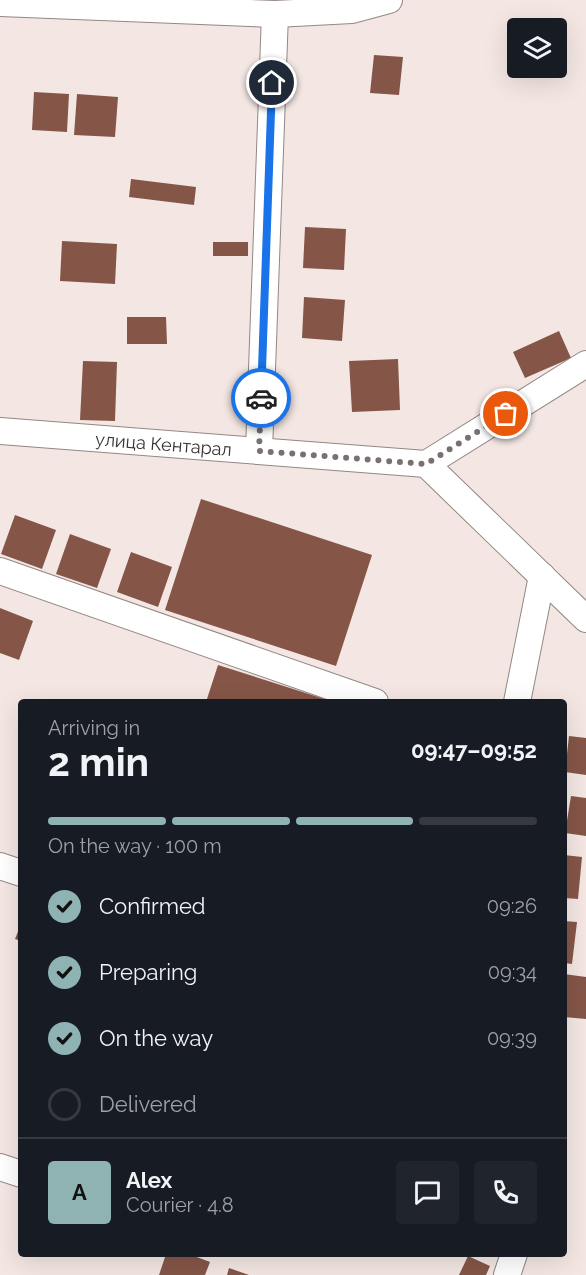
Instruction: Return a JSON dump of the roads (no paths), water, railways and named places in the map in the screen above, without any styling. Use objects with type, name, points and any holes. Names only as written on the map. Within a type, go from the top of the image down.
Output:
[{"type":"street","points":[[0,3],[274,14],[352,10],[389,0]]},
{"type":"street","points":[[259,451],[274,14]]},
{"type":"street","points":[[586,364],[426,464],[586,619]]},
{"type":"street","name":"улица Кентарал","points":[[0,431],[426,464]]},
{"type":"street","points":[[0,571],[366,699]]},
{"type":"street","points":[[518,699],[542,576]]},
{"type":"street","points":[[0,866],[18,872]]},
{"type":"street","points":[[0,1167],[18,1173]]},
{"type":"street","points":[[507,1275],[513,1257]]}]
